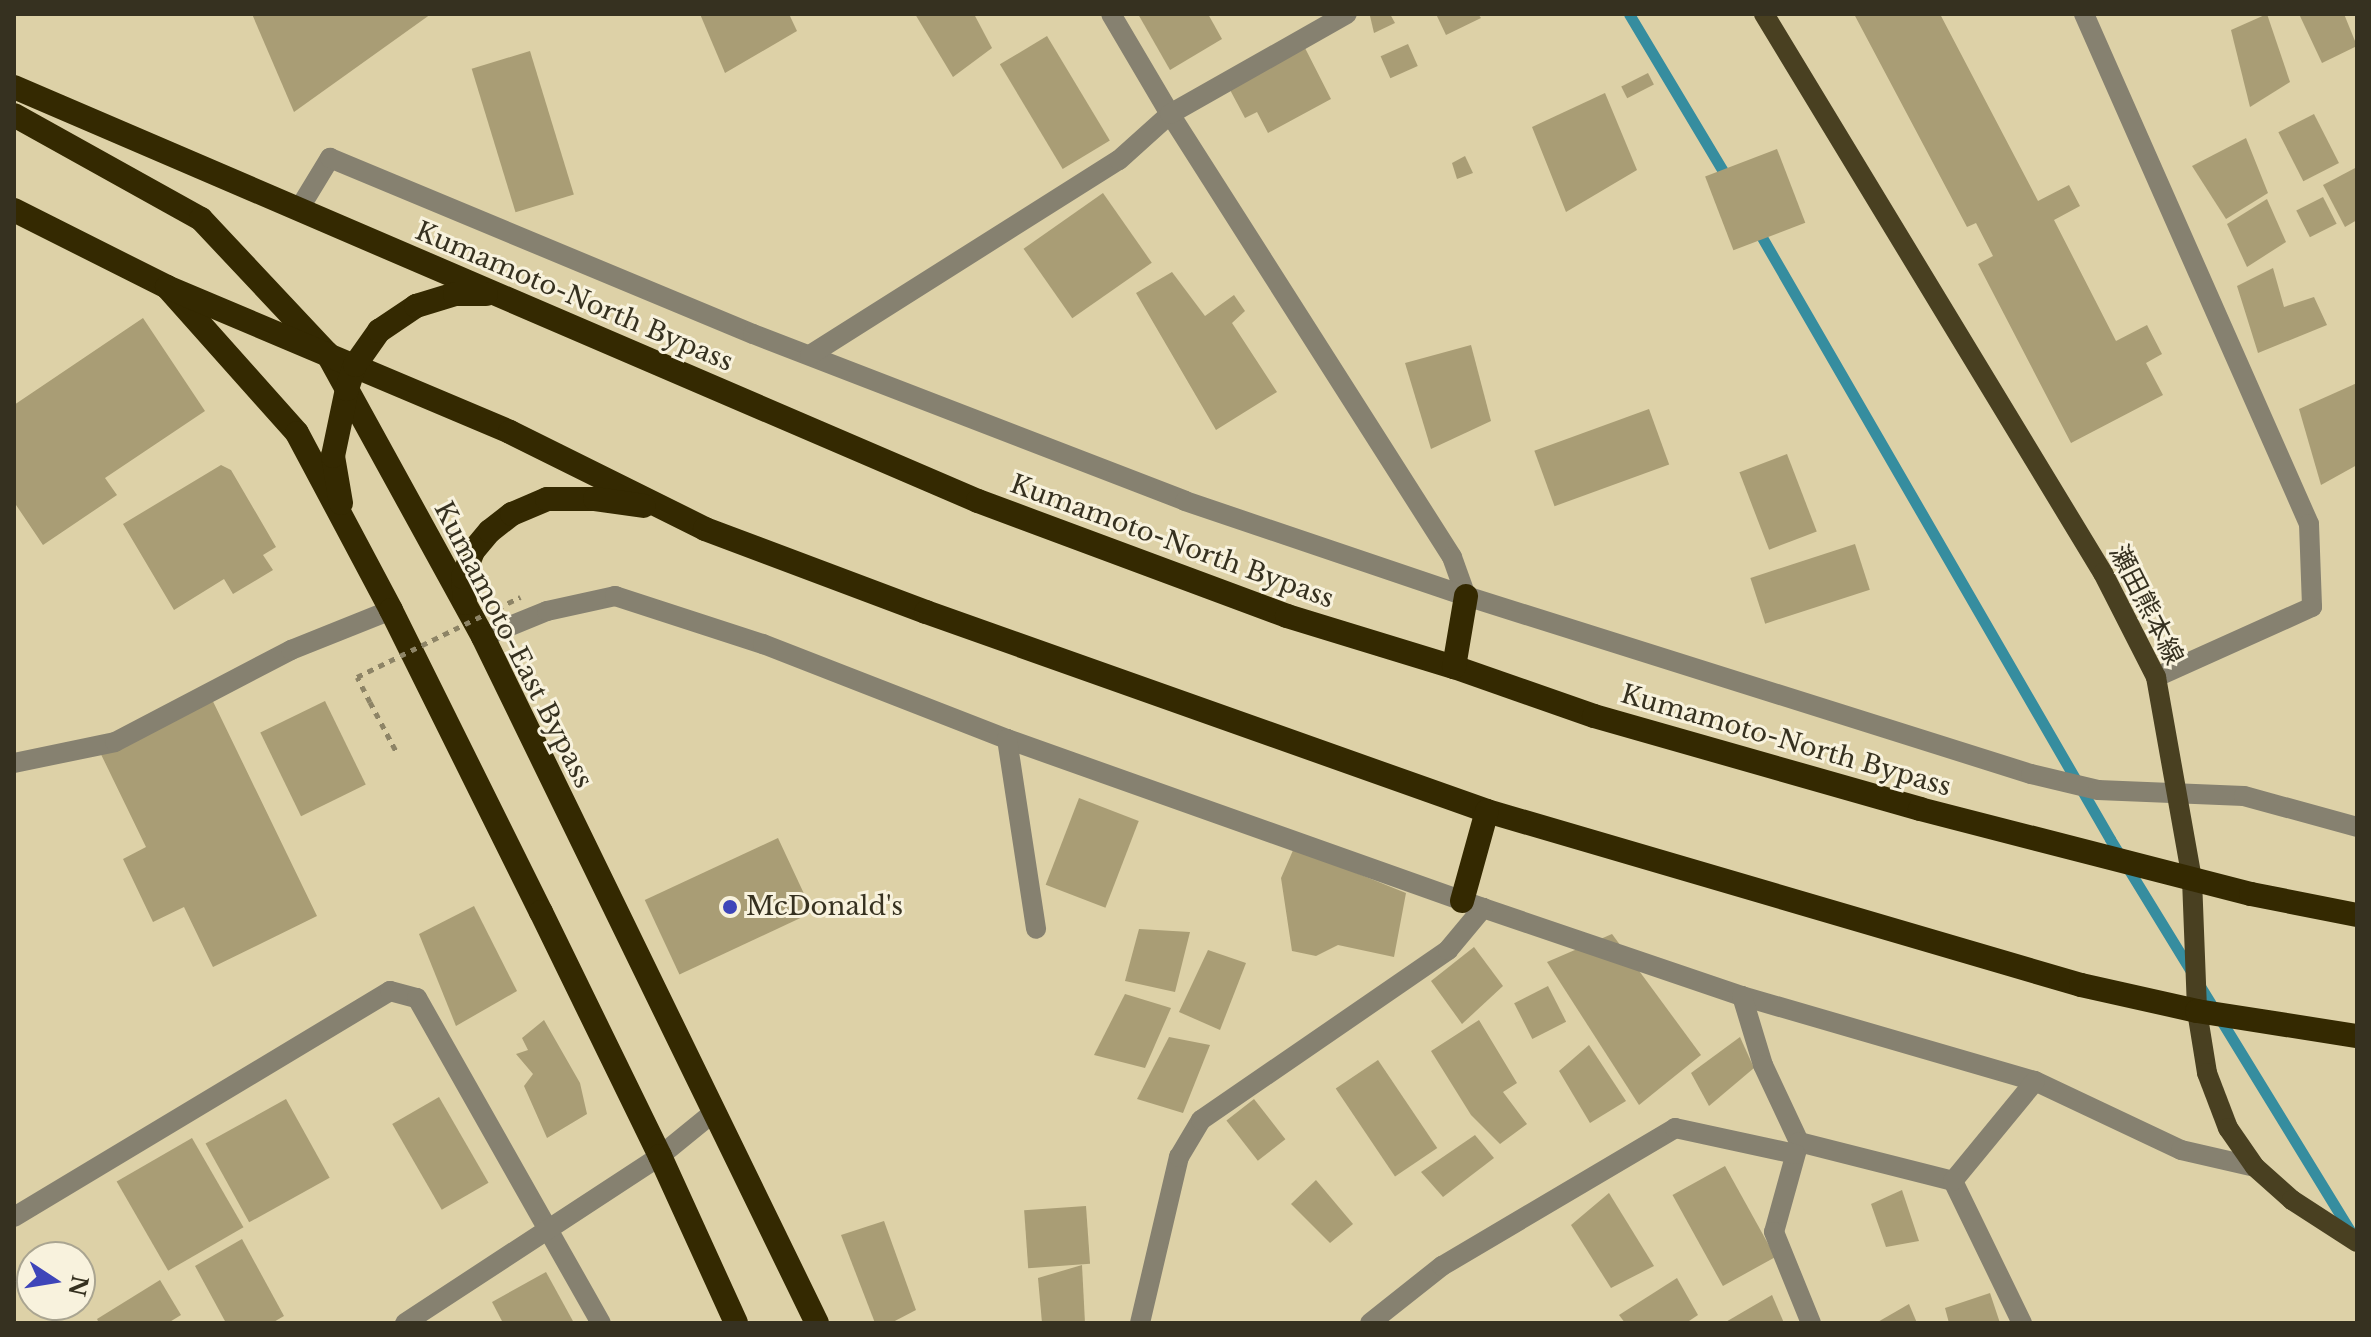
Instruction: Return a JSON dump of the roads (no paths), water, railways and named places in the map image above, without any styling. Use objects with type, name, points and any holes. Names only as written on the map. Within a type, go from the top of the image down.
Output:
[{"type":"highway","name":"Kumamoto-North Bypass","points":[[14,87],[978,501],[1287,616],[1454,667],[1594,716],[1920,809],[2192,879],[2357,915]]},
{"type":"highway","name":"Kumamoto-East Bypass","points":[[14,115],[201,219],[327,353],[483,637],[817,1323]]},
{"type":"highway","points":[[14,210],[167,287],[510,432],[705,529],[926,612],[1487,811],[2081,985],[2197,1011],[2357,1036]]},
{"type":"highway","points":[[167,287],[297,433],[391,610],[660,1156],[736,1323]]},
{"type":"highway","points":[[345,525],[333,456],[355,365],[379,331],[416,306],[455,294],[494,293]]},
{"type":"highway","points":[[466,606],[463,577],[473,551],[490,531],[512,514],[547,499],[595,499],[666,510]]},
{"type":"highway","points":[[1454,667],[1466,596]]},
{"type":"highway","points":[[1472,904],[1487,811]]},
{"type":"main road","name":"瀬田熊本線","points":[[1764,14],[2095,559],[2156,677],[2192,879],[2197,1011],[2207,1073],[2228,1128],[2255,1167],[2292,1200],[2357,1242]]},
{"type":"street","points":[[1111,14],[1170,114],[1452,557],[1466,596]]},
{"type":"street","points":[[810,355],[1119,160],[1170,114],[1347,14]]},
{"type":"street","points":[[2084,14],[2309,524],[2312,607],[2156,677]]},
{"type":"street","points":[[299,209],[330,158],[810,355],[1185,501],[1466,596],[2031,774],[2098,790],[2244,796],[2357,827]]},
{"type":"street","points":[[483,637],[547,611],[615,596],[763,644],[1007,739],[1472,904],[1742,996],[2035,1081],[2181,1150],[2255,1167]]},
{"type":"street","points":[[14,763],[115,742],[291,650],[391,610]]},
{"type":"street","points":[[1007,739],[1036,929]]},
{"type":"street","points":[[1140,1323],[1179,1157],[1201,1120],[1448,950],[1472,904]]},
{"type":"street","points":[[14,1217],[390,991],[417,998],[601,1323]]},
{"type":"street","points":[[1742,996],[1763,1065],[1797,1148],[1774,1232],[1811,1323]]},
{"type":"street","points":[[1953,1181],[2035,1081]]},
{"type":"street","points":[[405,1323],[660,1156],[713,1113]]},
{"type":"street","points":[[1370,1323],[1442,1266],[1675,1128],[1797,1148],[1953,1181]]},
{"type":"street","points":[[1953,1181],[2022,1323]]},
{"type":"waterway","points":[[1629,14],[1729,181]]},
{"type":"waterway","points":[[1756,227],[2110,839],[2191,971]]},
{"type":"waterway","points":[[2200,986],[2352,1234]]},
{"type":"place","name":"McDonald's","points":[[730,907]]}]
